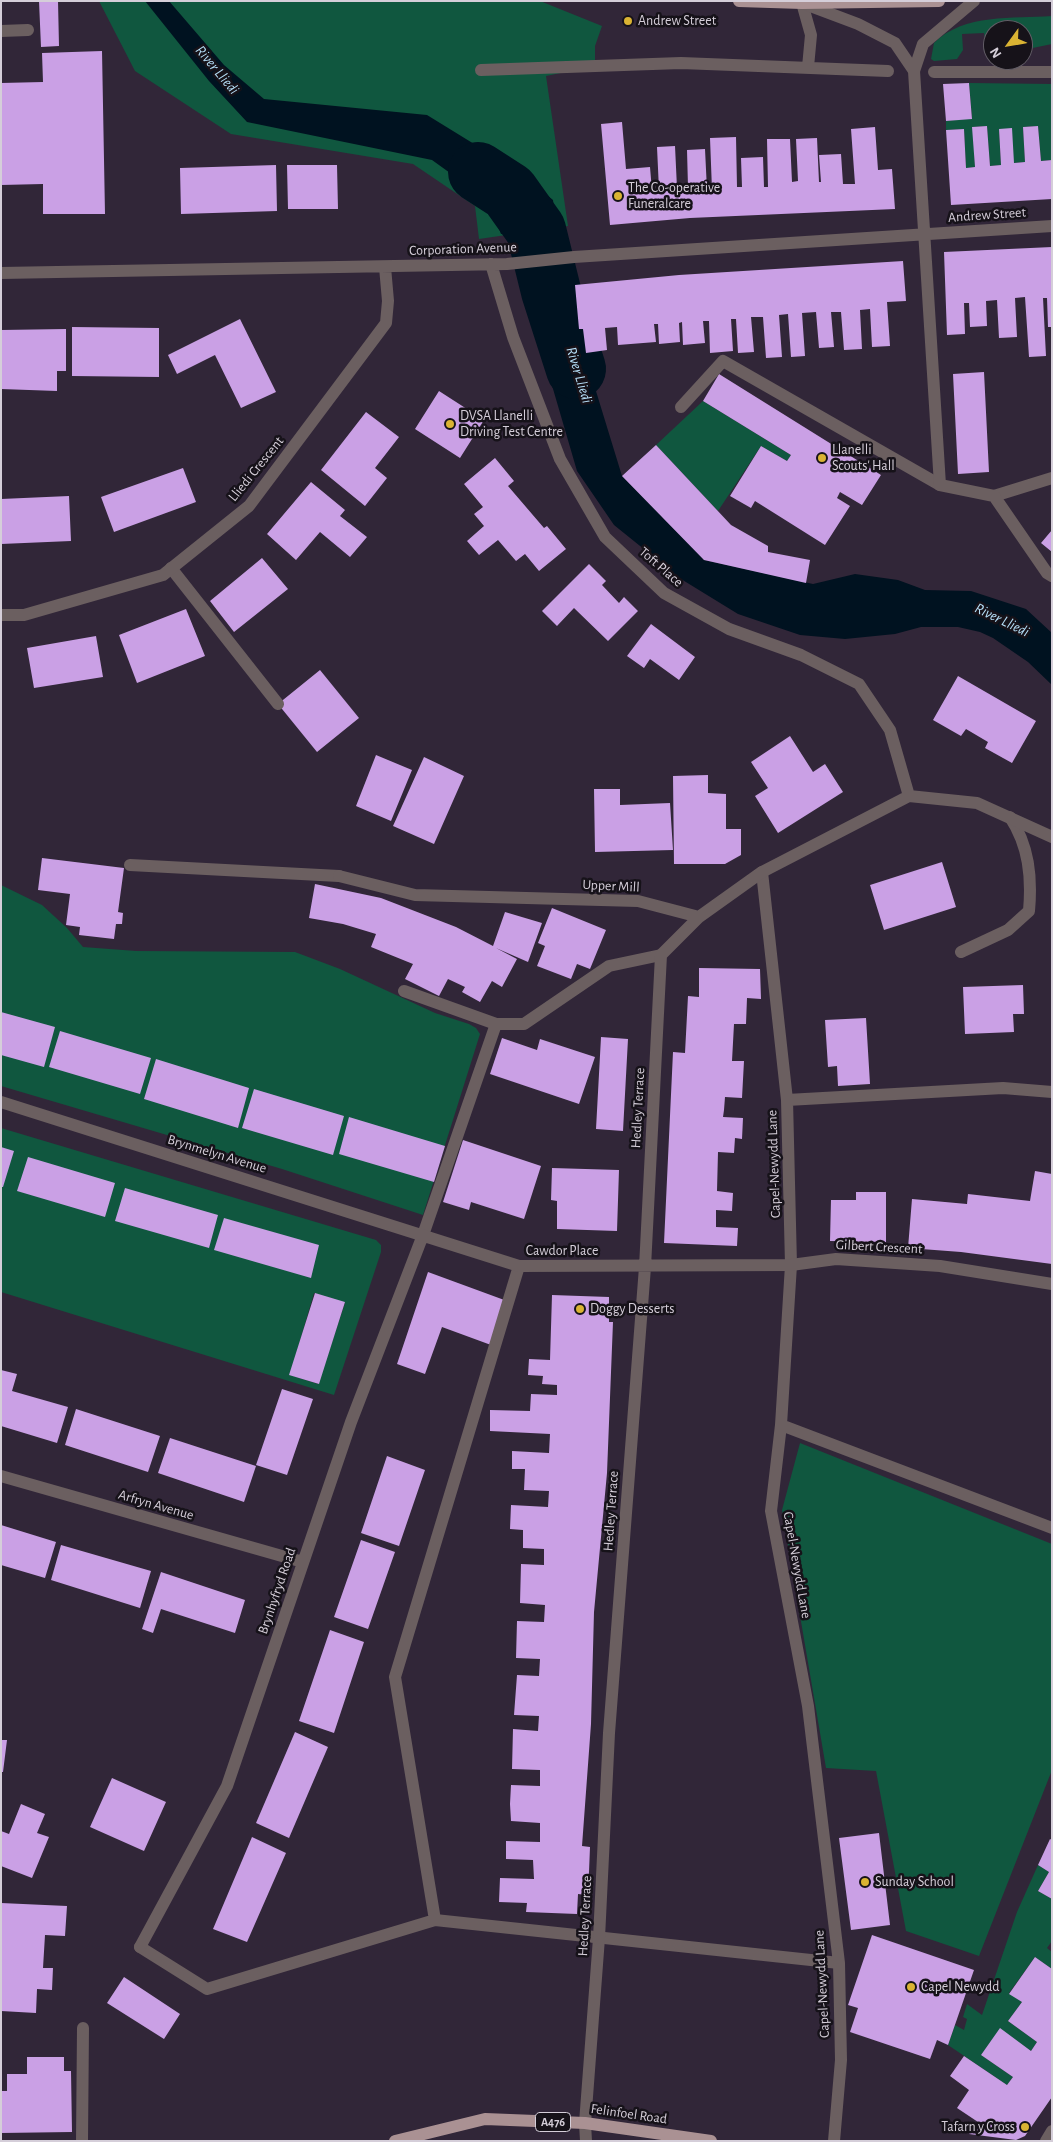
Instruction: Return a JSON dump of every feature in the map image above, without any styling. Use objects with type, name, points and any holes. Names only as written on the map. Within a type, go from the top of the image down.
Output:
[{"type":"main road","points":[[739,1],[802,3],[939,1]]},
{"type":"main road","name":"Felinfoel Road","points":[[395,2141],[485,2120],[585,2123],[711,2141]]},
{"type":"street","points":[[940,485],[914,71],[923,44],[974,1]]},
{"type":"street","points":[[802,3],[811,35],[808,67]]},
{"type":"street","points":[[802,3],[858,24],[895,43],[914,71]]},
{"type":"street","points":[[1,31],[28,30]]},
{"type":"street","points":[[481,70],[681,63],[888,71]]},
{"type":"street","points":[[934,72],[1052,72]]},
{"type":"street","name":"Andrew Street","points":[[925,235],[1052,226]]},
{"type":"street","name":"Corporation Avenue","points":[[1,273],[507,264],[574,257],[925,235]]},
{"type":"street","name":"Toft Place","points":[[491,264],[512,337],[560,459],[605,537],[664,593],[729,629],[801,655],[859,684],[890,730],[908,796]]},
{"type":"street","name":"Lliedi Crescent","points":[[1,615],[24,615],[163,575],[249,506],[386,323],[388,300],[385,267]]},
{"type":"street","points":[[681,407],[723,361],[940,485],[994,496],[1052,478]]},
{"type":"street","points":[[994,496],[1047,573],[1052,576]]},
{"type":"street","points":[[171,568],[278,704]]},
{"type":"street","points":[[404,992],[496,1024],[524,1024],[609,966],[661,955],[699,917],[762,872],[908,796],[977,803],[1052,837]]},
{"type":"street","points":[[961,952],[1008,930],[1029,911],[1031,885],[1025,850],[1021,834],[1010,817]]},
{"type":"street","name":"Upper Mill","points":[[130,865],[339,876],[416,895],[638,900],[699,917]]},
{"type":"street","name":"Capel-Newydd Lane","points":[[762,872],[787,1100],[791,1265],[781,1426],[771,1511],[808,1706],[839,1963],[841,2060],[834,2141]]},
{"type":"street","name":"Hedley Terrace","points":[[586,2141],[585,2123],[599,1938],[609,1732],[645,1267],[661,955]]},
{"type":"street","name":"Brynhyfryd Road","points":[[435,1920],[207,1989],[140,1947],[227,1786],[351,1422],[424,1235],[496,1024]]},
{"type":"street","points":[[787,1100],[1004,1088],[1052,1092]]},
{"type":"street","name":"Brynmelyn Avenue","points":[[1,1102],[424,1235]]},
{"type":"street","name":"Cawdor Place","points":[[424,1235],[519,1266],[645,1267]]},
{"type":"street","name":"Gilbert Crescent","points":[[645,1267],[791,1265],[836,1259],[940,1266],[1052,1284]]},
{"type":"street","points":[[519,1266],[395,1677],[435,1920],[839,1963]]},
{"type":"street","points":[[781,1426],[1052,1528]]},
{"type":"street","name":"Arfryn Avenue","points":[[1,1476],[303,1562]]},
{"type":"street","points":[[82,2141],[83,2028]]},
{"type":"street","points":[[1046,2141],[1052,2131]]},
{"type":"green space","points":[[99,1],[540,1],[602,26],[595,46],[595,66],[546,76],[568,226],[479,239],[475,206],[413,164],[231,134],[135,71]]},
{"type":"green space","points":[[1052,16],[1052,44],[1033,48],[1033,20],[985,20]]},
{"type":"green space","points":[[983,20],[983,33],[962,34],[963,50],[957,59],[934,61],[931,59],[934,43],[946,33]]},
{"type":"green space","points":[[969,83],[1052,84],[1052,160],[1041,161],[1038,126],[1023,127],[1025,162],[1014,163],[999,129],[1001,165],[990,166],[987,126],[973,127],[975,167],[966,168],[964,129],[946,130],[946,121],[972,118]]},
{"type":"green space","points":[[703,401],[791,455],[787,461],[761,446],[718,511],[656,445]]},
{"type":"green space","points":[[1,885],[42,905],[67,928],[83,947],[136,951],[295,952],[340,969],[435,1013],[476,1028],[480,1034],[423,1215],[282,1169],[1,1086]]},
{"type":"green space","points":[[1,1128],[376,1240],[381,1245],[381,1252],[334,1395],[1,1292]],"holes":[[[314,1293],[345,1303],[318,1384],[290,1375]]]},
{"type":"green space","points":[[800,1443],[1052,1544],[1052,1770],[979,1956],[906,1931],[876,1771],[826,1768],[782,1510]]},
{"type":"green space","points":[[1038,1865],[1049,1872],[1038,1891],[1052,1899],[1052,1941],[1047,1948],[1052,1952],[1052,1969],[1035,1957],[1009,1993],[1022,2002],[1008,2021],[1037,2042],[1031,2051],[1000,2029],[981,2055],[1013,2077],[1007,2085],[948,2045],[955,2025],[964,2030],[967,2019],[963,2017],[967,2004],[982,2015],[1017,1912]]},
{"type":"water","points":[[145,1],[169,1],[224,65],[264,99],[427,115],[518,171],[553,200],[556,227],[501,234],[489,201],[432,160],[247,122],[209,81]]},
{"type":"water","points":[[568,289],[584,352],[622,476],[704,560],[813,584],[855,574],[898,580],[925,590],[971,591],[1026,609],[1052,633],[1052,685],[1028,662],[993,638],[980,632],[958,627],[921,627],[895,634],[845,639],[800,635],[738,614],[681,579],[614,525],[577,471],[525,293]]},
{"type":"building","points":[[39,1],[58,1],[59,46],[41,47]]},
{"type":"building","points":[[102,51],[105,214],[43,214],[43,184],[1,185],[1,83],[43,82],[42,53]]},
{"type":"building","points":[[969,83],[972,119],[946,121],[943,84]]},
{"type":"building","points":[[622,122],[626,169],[650,167],[652,191],[659,190],[657,147],[675,146],[677,188],[688,187],[687,150],[705,149],[707,190],[712,190],[710,138],[736,137],[737,187],[742,187],[741,158],[763,157],[764,187],[768,187],[767,139],[790,139],[792,182],[798,181],[796,139],[817,138],[819,182],[821,182],[819,155],[841,154],[843,184],[855,184],[851,129],[875,127],[878,170],[892,169],[895,209],[690,218],[610,225],[601,124]]},
{"type":"building","points":[[987,126],[990,166],[1001,165],[999,129],[1012,128],[1014,163],[1025,162],[1023,127],[1038,126],[1041,161],[1052,160],[1052,199],[951,205],[946,130],[964,129],[966,168],[975,167],[972,127]]},
{"type":"building","points":[[276,165],[277,211],[181,214],[180,168]]},
{"type":"building","points":[[287,165],[337,165],[338,209],[288,209]]},
{"type":"building","points":[[1052,247],[1052,327],[1048,327],[1047,298],[1043,298],[1046,356],[1029,357],[1025,297],[1015,298],[1017,337],[999,338],[997,300],[986,301],[987,326],[970,327],[969,303],[964,303],[965,334],[947,335],[944,252]]},
{"type":"building","points":[[903,261],[906,301],[887,302],[890,346],[872,347],[870,309],[860,310],[862,349],[844,350],[841,312],[831,312],[834,347],[819,348],[816,312],[802,313],[805,356],[791,357],[788,314],[779,315],[782,357],[766,358],[763,317],[751,317],[754,352],[738,353],[736,319],[731,319],[733,351],[710,353],[709,321],[703,321],[705,343],[683,345],[682,322],[679,323],[680,342],[659,344],[658,324],[654,324],[656,342],[618,345],[617,327],[605,328],[607,350],[586,353],[583,329],[579,329],[575,285],[679,275]]},
{"type":"building","points":[[240,319],[276,392],[241,408],[215,355],[177,374],[168,355]]},
{"type":"building","points":[[72,327],[159,328],[159,377],[72,376]]},
{"type":"building","points":[[66,329],[66,371],[57,371],[57,391],[1,389],[1,330]]},
{"type":"building","points":[[984,372],[989,472],[958,474],[953,374]]},
{"type":"building","name":"Llanelli Scouts' Hall","points":[[719,374],[881,475],[862,505],[840,492],[837,498],[850,506],[825,545],[755,501],[751,508],[730,496],[761,446],[787,461],[791,455],[703,401]]},
{"type":"building","name":"DVSA Llanelli Driving Test Centre","points":[[439,391],[484,420],[460,458],[415,429]]},
{"type":"building","points":[[366,412],[399,437],[375,468],[387,478],[365,506],[321,470]]},
{"type":"building","points":[[656,445],[731,525],[768,546],[768,552],[810,560],[806,583],[704,560],[622,476]]},
{"type":"building","points":[[495,458],[514,481],[508,486],[544,528],[547,526],[566,549],[539,571],[525,554],[516,561],[498,540],[479,555],[467,541],[484,526],[474,514],[483,507],[464,484]]},
{"type":"building","points":[[183,468],[196,502],[114,532],[101,497]]},
{"type":"building","points":[[311,482],[345,510],[340,516],[367,537],[350,557],[320,532],[296,560],[267,534]]},
{"type":"building","points":[[69,496],[71,541],[1,544],[1,499]]},
{"type":"building","points":[[1052,530],[1052,552],[1041,543]]},
{"type":"building","points":[[262,558],[288,589],[234,632],[210,601]]},
{"type":"building","points":[[589,564],[606,581],[602,585],[619,603],[624,597],[638,611],[608,641],[574,608],[557,626],[542,611]]},
{"type":"building","points":[[186,609],[205,656],[137,683],[119,635]]},
{"type":"building","points":[[651,624],[695,657],[679,680],[650,659],[644,668],[627,656]]},
{"type":"building","points":[[96,636],[103,677],[34,688],[27,648]]},
{"type":"building","points":[[320,670],[359,718],[317,752],[278,704]]},
{"type":"building","points":[[958,676],[1036,721],[1012,763],[985,748],[988,742],[966,729],[961,736],[933,720]]},
{"type":"building","points":[[790,736],[813,772],[825,764],[843,792],[778,833],[755,796],[768,788],[751,762]]},
{"type":"building","points":[[376,755],[412,770],[391,821],[356,806]]},
{"type":"building","points":[[424,757],[464,776],[434,844],[393,826]]},
{"type":"building","points":[[708,775],[708,793],[726,794],[726,829],[741,829],[741,855],[725,864],[674,864],[673,776]]},
{"type":"building","points":[[594,789],[620,789],[620,805],[670,803],[673,850],[595,852]]},
{"type":"building","points":[[42,858],[124,868],[118,912],[123,913],[122,924],[116,924],[114,939],[79,935],[80,927],[66,925],[70,894],[38,890]]},
{"type":"building","points":[[942,862],[956,907],[884,930],[870,885]]},
{"type":"building","points":[[315,884],[381,898],[456,927],[493,946],[505,912],[542,923],[528,962],[496,948],[517,959],[502,987],[492,981],[480,1002],[462,992],[465,987],[448,979],[439,996],[405,979],[413,964],[371,947],[376,934],[343,924],[309,918]]},
{"type":"building","points":[[552,908],[606,930],[590,969],[577,964],[571,979],[537,966],[545,946],[538,943]]},
{"type":"building","points":[[699,968],[760,969],[761,999],[747,998],[746,1024],[734,1024],[732,1061],[744,1061],[742,1098],[725,1097],[723,1117],[743,1118],[742,1139],[735,1138],[734,1153],[718,1152],[717,1191],[733,1193],[732,1211],[716,1210],[716,1227],[738,1228],[737,1246],[664,1243],[673,1052],[685,1053],[688,996],[699,997]]},
{"type":"building","points":[[1023,985],[1024,1014],[1013,1014],[1014,1032],[965,1034],[963,987]]},
{"type":"building","points":[[1,1012],[55,1027],[44,1067],[1,1055]]},
{"type":"building","points":[[866,1018],[870,1084],[838,1086],[837,1066],[828,1067],[825,1020]]},
{"type":"building","points":[[60,1031],[151,1058],[140,1094],[49,1067]]},
{"type":"building","points":[[601,1037],[628,1039],[623,1131],[596,1129]]},
{"type":"building","points":[[502,1038],[537,1050],[540,1039],[595,1057],[579,1104],[490,1074]]},
{"type":"building","points":[[156,1059],[249,1088],[238,1128],[144,1099]]},
{"type":"building","points":[[254,1089],[344,1116],[333,1155],[242,1128]]},
{"type":"building","points":[[349,1117],[445,1146],[434,1182],[339,1154]]},
{"type":"building","points":[[463,1140],[541,1166],[524,1219],[471,1202],[469,1210],[443,1202]]},
{"type":"building","points":[[1,1147],[14,1151],[3,1187],[1,1187]]},
{"type":"building","points":[[28,1157],[115,1183],[105,1217],[17,1191]]},
{"type":"building","points":[[552,1168],[619,1170],[617,1231],[557,1229],[557,1201],[551,1200]]},
{"type":"building","points":[[1035,1171],[1052,1174],[1052,1264],[961,1252],[908,1248],[912,1199],[967,1204],[968,1194],[1030,1201]]},
{"type":"building","points":[[125,1188],[218,1215],[209,1248],[115,1221]]},
{"type":"building","points":[[856,1192],[886,1192],[886,1242],[830,1241],[831,1200],[856,1200]]},
{"type":"building","points":[[224,1218],[319,1245],[311,1278],[214,1250]]},
{"type":"building","points":[[428,1272],[507,1301],[491,1345],[442,1327],[425,1374],[397,1364]]},
{"type":"building","points":[[315,1293],[345,1302],[319,1384],[289,1375]]},
{"type":"building","points":[[552,1295],[609,1297],[609,1322],[613,1322],[607,1473],[594,1612],[591,1724],[582,1846],[590,1847],[589,1872],[587,1895],[578,1894],[577,1914],[526,1912],[527,1903],[499,1902],[500,1878],[534,1879],[533,1860],[506,1859],[506,1841],[540,1842],[540,1823],[511,1821],[510,1804],[511,1785],[540,1786],[540,1770],[512,1769],[513,1729],[538,1731],[539,1716],[514,1715],[517,1675],[539,1676],[540,1659],[516,1658],[517,1621],[544,1622],[545,1605],[520,1603],[521,1564],[544,1565],[544,1549],[523,1548],[523,1530],[510,1529],[511,1505],[548,1507],[549,1491],[524,1490],[525,1469],[512,1469],[512,1451],[549,1453],[550,1434],[490,1431],[490,1410],[530,1411],[531,1394],[557,1395],[557,1385],[542,1384],[543,1376],[528,1375],[529,1359],[550,1360]]},
{"type":"building","points":[[1,1370],[17,1374],[12,1391],[68,1407],[57,1443],[1,1426]]},
{"type":"building","points":[[282,1389],[313,1399],[287,1475],[256,1465]]},
{"type":"building","points":[[76,1409],[160,1436],[148,1472],[65,1445]]},
{"type":"building","points":[[170,1438],[256,1466],[244,1502],[158,1473]]},
{"type":"building","points":[[387,1456],[425,1470],[399,1546],[361,1533]]},
{"type":"building","points":[[1,1525],[56,1542],[45,1578],[1,1565]]},
{"type":"building","points":[[361,1540],[395,1552],[368,1629],[334,1617]]},
{"type":"building","points":[[61,1545],[151,1571],[140,1608],[51,1580]]},
{"type":"building","points":[[161,1572],[245,1600],[235,1633],[161,1609],[153,1633],[142,1629]]},
{"type":"building","points":[[330,1630],[364,1642],[334,1733],[299,1721]]},
{"type":"building","points":[[295,1732],[328,1747],[289,1838],[256,1823]]},
{"type":"building","points":[[1,1740],[7,1740],[3,1772],[1,1772]]},
{"type":"building","points":[[112,1778],[166,1802],[144,1851],[90,1827]]},
{"type":"building","points":[[21,1804],[45,1814],[37,1833],[49,1837],[32,1878],[1,1866],[1,1831],[9,1834]]},
{"type":"building","name":"Sunday School","points":[[879,1833],[890,1925],[851,1930],[839,1838]]},
{"type":"building","points":[[252,1837],[286,1853],[247,1942],[213,1929]]},
{"type":"building","points":[[1050,1839],[1052,1840],[1052,1899],[1038,1891],[1049,1872],[1038,1865]]},
{"type":"building","points":[[1,1903],[67,1906],[65,1936],[45,1935],[43,1968],[53,1968],[52,1990],[37,1989],[36,2013],[1,2011]]},
{"type":"building","name":"Capel Newydd","points":[[872,1935],[974,1970],[948,2045],[937,2040],[930,2059],[850,2032],[858,2008],[848,2005]]},
{"type":"building","points":[[1035,1957],[1052,1969],[1052,2097],[1025,2136],[1016,2140],[969,2134],[978,2122],[957,2108],[969,2090],[950,2076],[964,2056],[1007,2085],[1013,2077],[981,2055],[1000,2028],[1031,2051],[1037,2042],[1008,2021],[1022,2002],[1009,1994]]},
{"type":"building","points":[[124,1977],[180,2014],[164,2039],[107,2003]]},
{"type":"building","points":[[27,2057],[64,2057],[64,2071],[71,2071],[72,2132],[1,2133],[1,2091],[7,2091],[7,2074],[27,2074]]},
{"type":"waterway","name":"River Lliedi","points":[[478,172],[509,192],[536,230],[551,291],[576,369]]},
{"type":"place","name":"Andrew Street","points":[[628,21]]},
{"type":"place","name":"The Co-operative Funeralcare","points":[[618,196]]},
{"type":"place","name":"DVSA Llanelli Driving Test Centre","points":[[450,424]]},
{"type":"place","name":"Llanelli Scouts' Hall","points":[[822,458]]},
{"type":"place","name":"Doggy Desserts","points":[[580,1309]]},
{"type":"place","name":"Sunday School","points":[[865,1882]]},
{"type":"place","name":"Capel Newydd","points":[[911,1987]]},
{"type":"place","name":"Tafarn y Cross","points":[[1025,2127]]}]
